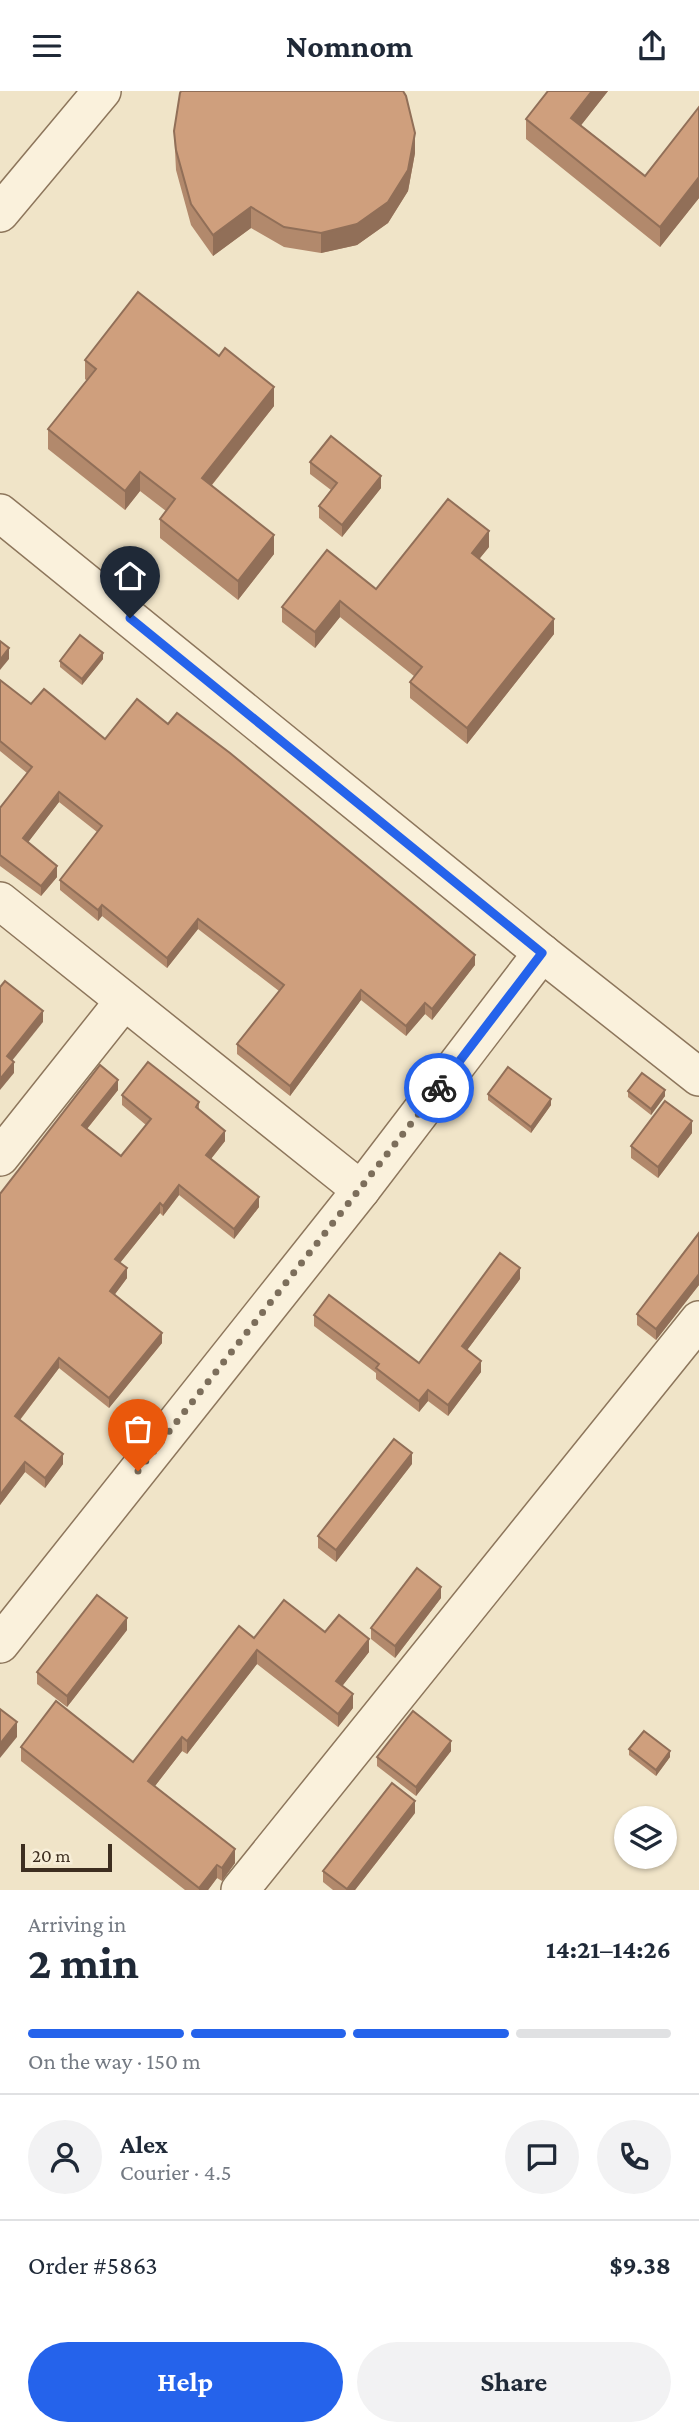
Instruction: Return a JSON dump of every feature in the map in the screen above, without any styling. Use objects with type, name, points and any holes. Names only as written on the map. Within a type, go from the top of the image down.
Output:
[{"type":"street","points":[[0,213],[102,91]]},
{"type":"street","points":[[0,513],[699,1077]]},
{"type":"street","points":[[0,901],[361,1190]]},
{"type":"street","points":[[0,1644],[361,1190],[542,953]]},
{"type":"street","points":[[0,1157],[124,1001]]},
{"type":"street","points":[[240,1890],[699,1320]]},
{"type":"building","points":[[181,91],[403,91],[415,133],[408,170],[388,202],[357,224],[321,233],[284,227],[251,207],[213,235],[191,204],[176,150],[174,131]]},
{"type":"building","points":[[548,91],[592,91],[571,118],[645,176],[699,107],[699,177],[660,227],[526,119]]},
{"type":"building","points":[[138,292],[219,356],[225,348],[274,387],[202,478],[274,535],[238,581],[160,519],[175,499],[140,472],[125,491],[48,429],[96,369],[85,360]]},
{"type":"building","points":[[331,436],[381,476],[342,525],[319,506],[337,483],[310,462]]},
{"type":"building","points":[[448,499],[489,531],[472,553],[554,619],[467,728],[410,682],[422,667],[340,601],[315,632],[282,607],[327,550],[376,589]]},
{"type":"building","points":[[80,635],[103,653],[82,679],[60,661]]},
{"type":"building","points":[[0,641],[9,648],[0,660]]},
{"type":"building","points":[[0,680],[31,704],[44,689],[105,739],[137,699],[168,724],[177,713],[230,753],[475,955],[432,1009],[425,1003],[406,1026],[361,990],[290,1086],[237,1044],[284,985],[198,919],[167,958],[102,905],[98,910],[60,880],[102,826],[59,792],[23,838],[57,866],[41,886],[0,855],[0,808],[32,767],[0,741]]},
{"type":"building","points":[[5,981],[43,1011],[7,1056],[14,1062],[0,1079],[0,987]]},
{"type":"building","points":[[148,1062],[199,1102],[196,1107],[225,1131],[206,1155],[259,1197],[234,1229],[179,1185],[163,1206],[160,1203],[115,1259],[127,1268],[110,1291],[162,1333],[109,1398],[59,1358],[15,1416],[63,1454],[45,1478],[25,1462],[0,1495],[0,1194],[100,1065],[118,1080],[82,1125],[121,1156],[151,1119],[122,1095]]},
{"type":"building","points":[[508,1067],[551,1099],[531,1127],[488,1094]]},
{"type":"building","points":[[642,1073],[665,1090],[651,1109],[628,1091]]},
{"type":"building","points":[[665,1101],[692,1121],[658,1167],[631,1146]]},
{"type":"building","points":[[699,1233],[699,1274],[656,1329],[637,1314]]},
{"type":"building","points":[[500,1253],[520,1268],[462,1346],[481,1361],[448,1405],[428,1390],[419,1401],[376,1368],[379,1364],[314,1315],[329,1295],[419,1363]]},
{"type":"building","points":[[394,1439],[412,1453],[336,1550],[318,1536]]},
{"type":"building","points":[[417,1568],[441,1587],[395,1646],[371,1628]]},
{"type":"building","points":[[97,1595],[127,1618],[67,1696],[37,1672]]},
{"type":"building","points":[[284,1600],[325,1632],[339,1615],[369,1639],[336,1681],[353,1694],[338,1714],[257,1650],[187,1741],[182,1737],[148,1781],[235,1849],[222,1868],[217,1865],[199,1888],[21,1747],[56,1701],[133,1762],[239,1626],[254,1638]]},
{"type":"building","points":[[0,1709],[17,1722],[0,1744]]},
{"type":"building","points":[[413,1711],[451,1741],[416,1787],[377,1757]]},
{"type":"building","points":[[644,1731],[670,1751],[656,1770],[629,1749]]},
{"type":"building","points":[[392,1783],[415,1801],[347,1889],[323,1871]]},
{"type":"way so far","points":[[138,1471],[439,1088]]},
{"type":"route","points":[[130,618],[542,953],[439,1088]]}]
